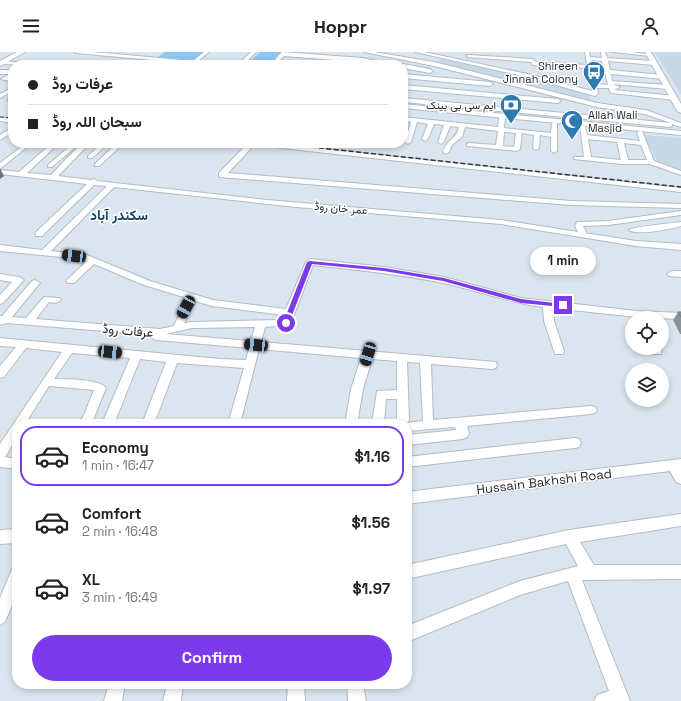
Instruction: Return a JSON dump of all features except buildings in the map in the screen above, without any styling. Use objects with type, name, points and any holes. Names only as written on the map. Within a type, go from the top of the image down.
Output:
[{"type":"main road","points":[[1,64],[17,52]]},
{"type":"main road","points":[[1,64],[22,52]]},
{"type":"main road","points":[[661,76],[681,112]]},
{"type":"main road","points":[[408,106],[475,97],[523,114],[598,122],[681,134]]},
{"type":"main road","points":[[408,108],[640,132],[681,134]]},
{"type":"street","points":[[76,52],[114,54],[166,60]]},
{"type":"street","points":[[152,59],[162,52]]},
{"type":"street","points":[[197,60],[207,52]]},
{"type":"street","points":[[245,60],[254,52]]},
{"type":"street","points":[[332,58],[337,52]]},
{"type":"street","points":[[366,52],[434,64],[524,95],[562,102],[646,112],[681,125]]},
{"type":"street","points":[[417,52],[532,77],[599,95],[661,76]]},
{"type":"street","points":[[615,52],[661,76]]},
{"type":"street","points":[[284,53],[344,60]]},
{"type":"street","points":[[466,62],[468,54],[533,60],[590,69],[607,67],[661,76]]},
{"type":"street","points":[[587,54],[607,67],[661,76]]},
{"type":"street","points":[[587,54],[594,86],[599,95],[597,105],[598,122]]},
{"type":"street","points":[[408,101],[419,104],[434,64],[441,56]]},
{"type":"street","points":[[128,60],[132,57]]},
{"type":"street","points":[[532,77],[533,60]]},
{"type":"street","points":[[408,67],[431,71]]},
{"type":"street","points":[[607,67],[612,91],[661,76]]},
{"type":"street","points":[[607,67],[661,76]]},
{"type":"street","points":[[607,67],[661,76]]},
{"type":"street","points":[[594,86],[607,67]]},
{"type":"street","points":[[408,78],[426,86],[475,97],[524,95],[562,102]]},
{"type":"street","points":[[408,87],[426,86],[475,97],[524,95]]},
{"type":"street","points":[[524,95],[523,114],[563,115],[598,122],[681,125]]},
{"type":"street","points":[[562,102],[563,115]]},
{"type":"street","points":[[499,148],[502,118]]},
{"type":"street","points":[[408,119],[463,125],[476,138],[499,148],[518,149],[519,131]]},
{"type":"street","points":[[408,142],[415,120]]},
{"type":"street","points":[[425,139],[432,122]]},
{"type":"street","points":[[554,151],[555,123]]},
{"type":"street","points":[[441,142],[448,124]]},
{"type":"street","points":[[446,152],[449,144],[460,136],[463,125]]},
{"type":"street","points":[[582,126],[588,159]]},
{"type":"street","points":[[476,138],[501,129],[555,134]]},
{"type":"street","points":[[640,132],[651,162]]},
{"type":"street","points":[[536,148],[537,133]]},
{"type":"street","points":[[584,137],[644,143]]},
{"type":"street","points":[[620,140],[625,162]]},
{"type":"street","points":[[0,167],[23,148]]},
{"type":"street","points":[[21,174],[50,148]]},
{"type":"street","points":[[50,166],[71,148]]},
{"type":"street","points":[[53,177],[73,154],[81,148]]},
{"type":"street","points":[[93,161],[102,148]]},
{"type":"street","points":[[93,161],[107,148]]},
{"type":"street","points":[[93,161],[113,148]]},
{"type":"street","points":[[248,148],[222,175],[571,203],[681,206]]},
{"type":"street","points":[[299,148],[681,190]]},
{"type":"street","points":[[576,158],[625,162],[651,162],[681,173]]},
{"type":"street","name":"عمر خان روڈ","points":[[0,172],[94,181],[269,202],[502,222],[582,234],[652,247],[681,247]]},
{"type":"street","points":[[39,234],[94,181]]},
{"type":"street","points":[[45,252],[113,184]]},
{"type":"street","points":[[582,234],[579,226],[580,224],[608,223],[681,213]]},
{"type":"street","points":[[633,230],[661,228],[681,224]]},
{"type":"street","points":[[0,248],[84,257],[147,283],[212,303],[290,313],[310,262],[384,270],[444,280],[521,301],[625,313]]},
{"type":"street","points":[[71,280],[93,260]]},
{"type":"street","points":[[0,277],[19,280],[0,301]]},
{"type":"street","points":[[1,321],[35,283]]},
{"type":"street","points":[[178,328],[181,318],[192,297]]},
{"type":"street","points":[[29,321],[46,299],[56,300]]},
{"type":"street","points":[[548,304],[550,326],[559,351]]},
{"type":"street","name":"عرفات روڈ","points":[[1,321],[29,321],[160,332],[192,325],[286,323],[290,313]]},
{"type":"street","points":[[669,316],[681,316]]},
{"type":"street","points":[[235,419],[261,324]]},
{"type":"street","points":[[160,332],[157,337],[492,365]]},
{"type":"street","points":[[0,342],[250,364]]},
{"type":"street","points":[[0,374],[24,344]]},
{"type":"street","points":[[22,419],[70,348]]},
{"type":"street","points":[[110,419],[137,354]]},
{"type":"street","points":[[352,419],[357,389],[368,354]]},
{"type":"street","points":[[402,357],[403,395],[406,419]]},
{"type":"street","points":[[150,419],[173,358]]},
{"type":"street","points":[[425,359],[428,419]]},
{"type":"street","points":[[46,382],[96,386],[100,388],[87,419]]},
{"type":"street","points":[[378,419],[381,394],[403,395]]},
{"type":"street","points":[[412,424],[460,422],[592,410]]},
{"type":"street","points":[[412,439],[464,434],[460,422]]},
{"type":"street","points":[[0,454],[12,435]]},
{"type":"street","points":[[412,461],[574,443]]},
{"type":"street","points":[[0,462],[12,463]]},
{"type":"street","points":[[677,464],[681,478]]},
{"type":"street","name":"Hussain Bakhshi Road","points":[[412,497],[677,464]]},
{"type":"street","points":[[412,571],[569,537],[681,520]]},
{"type":"street","points":[[569,537],[590,572]]},
{"type":"street","points":[[412,632],[520,588],[572,573],[681,572]]},
{"type":"street","points":[[572,573],[614,700]]},
{"type":"street","points":[[0,617],[12,587]]},
{"type":"street","points":[[113,701],[116,689]]},
{"type":"street","points":[[172,701],[174,689]]},
{"type":"street","points":[[296,689],[296,701]]},
{"type":"street","points":[[356,689],[357,701]]},
{"type":"shaded area","points":[[165,52],[204,52],[194,60],[158,57]]},
{"type":"shaded area","points":[[260,52],[282,52],[274,60],[251,60]]},
{"type":"shaded area","points":[[655,52],[681,52],[681,95]]},
{"type":"shaded area","points":[[441,58],[590,93],[590,100],[438,63]]},
{"type":"shaded area","points":[[643,135],[681,138],[681,171],[658,162]]},
{"type":"railway","points":[[0,117],[8,118]]},
{"type":"railway","points":[[320,148],[681,187]]},
{"type":"place","name":"Shireen Jinnah Colony","points":[[594,92]]},
{"type":"place","name":"ایم سی بی بینک","points":[[511,124]]},
{"type":"place","name":"Allah Wali Masjid","points":[[572,140]]},
{"type":"district","name":"سکندر آباد","points":[[119,215]]},
{"type":"route","points":[[286,323],[310,262],[384,270],[444,280],[521,301],[563,305]]}]
